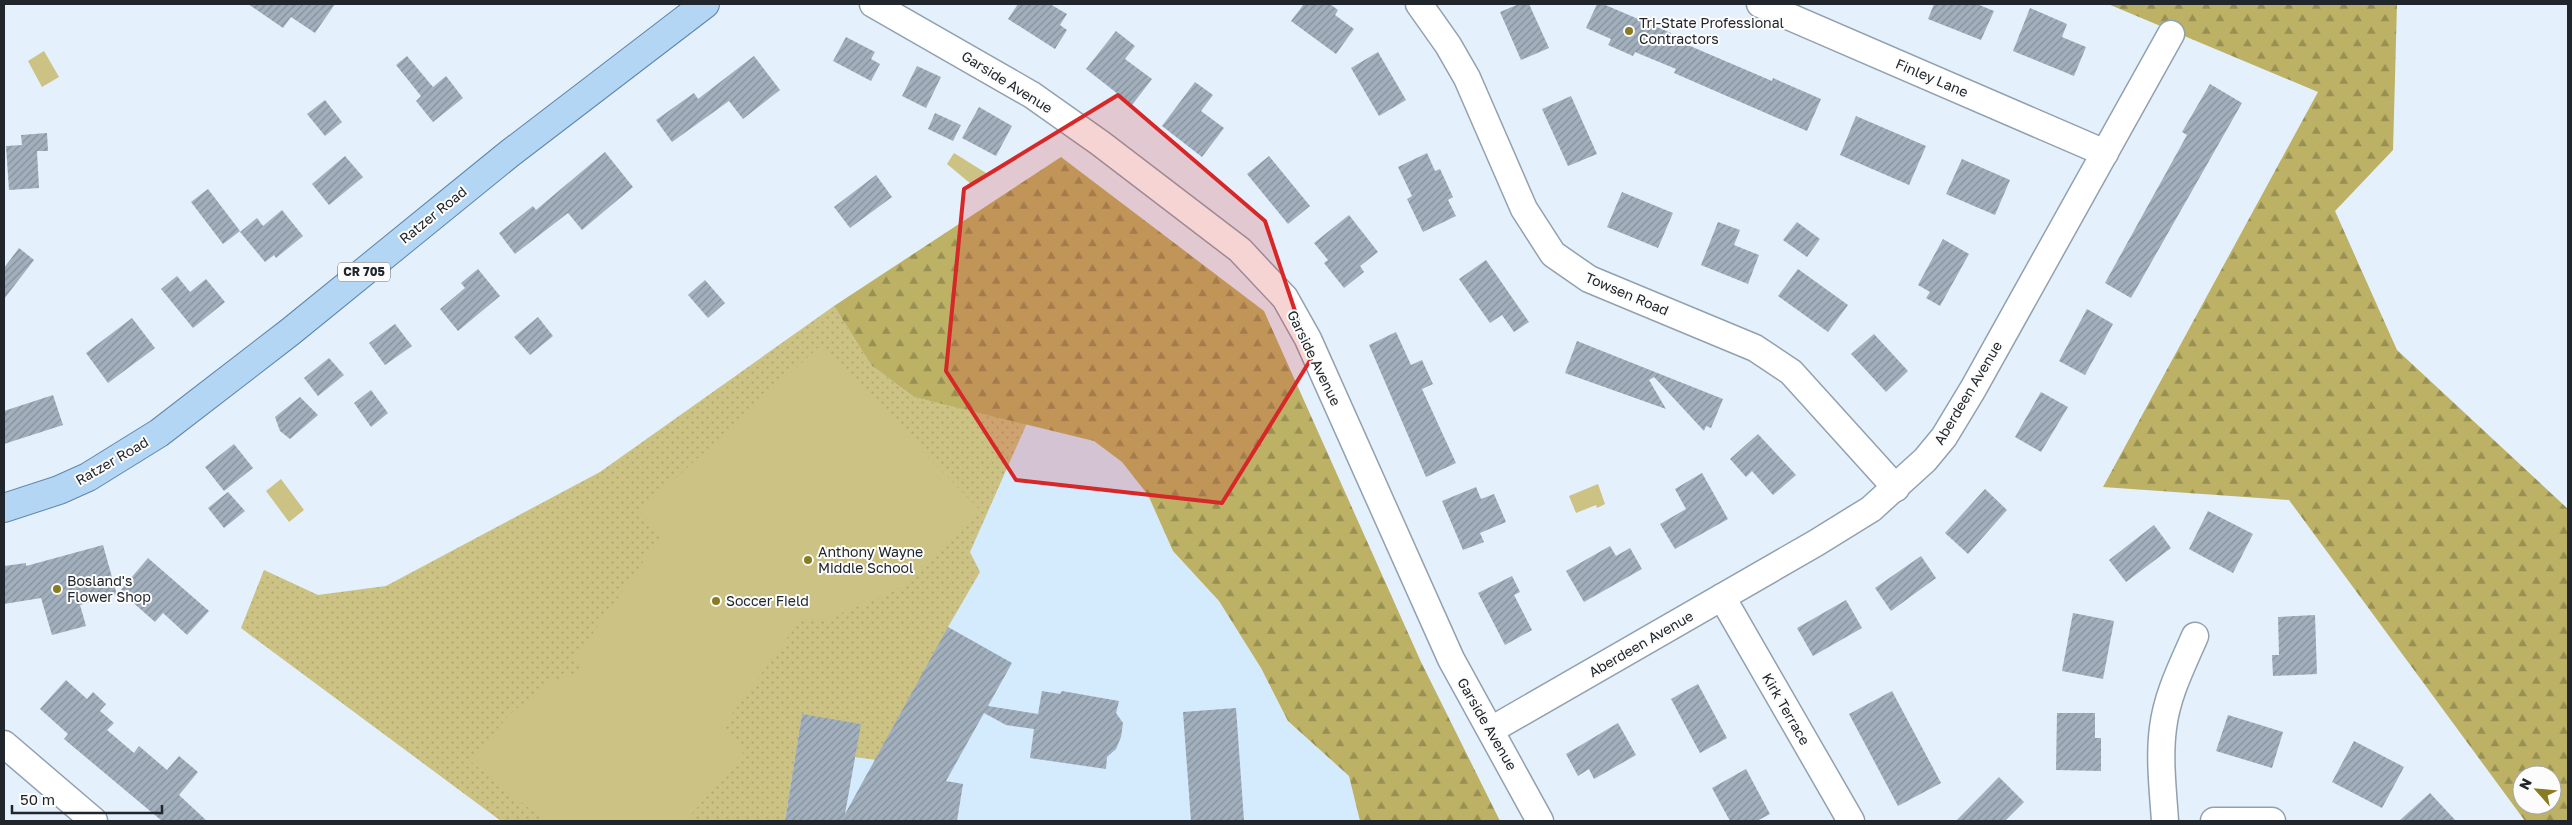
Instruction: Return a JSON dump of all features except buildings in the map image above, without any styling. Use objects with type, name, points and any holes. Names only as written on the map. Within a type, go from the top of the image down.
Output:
[{"type":"main road","name":"Ratzer Road","points":[[4,508],[59,490],[88,477],[159,433],[290,332],[508,154],[705,4]]},
{"type":"street","name":"Garside Avenue","points":[[873,4],[1032,95],[1100,143],[1240,250],[1285,298],[1308,339],[1451,658],[1540,821]]},
{"type":"street","name":"Towsen Road","points":[[1419,4],[1448,45],[1467,78],[1524,209],[1553,254],[1589,279],[1754,348],[1772,358],[1790,372],[1896,488]]},
{"type":"street","name":"Finley Lane","points":[[1760,4],[2105,153]]},
{"type":"street","name":"Aberdeen Avenue","points":[[1491,730],[1863,514],[1896,488],[1926,460],[1944,437],[2171,34]]},
{"type":"street","name":"Kirk Terrace","points":[[1722,597],[1851,821]]},
{"type":"street","points":[[2165,821],[2161,742],[2163,726],[2174,682],[2195,636]]},
{"type":"street","points":[[4,744],[94,821]]},
{"type":"street","points":[[2214,821],[2272,821]]},
{"type":"highlighted area","points":[[1118,95],[1265,221],[1311,359],[1222,503],[1016,480],[946,371],[964,189]]},
{"type":"shaded area","points":[[44,51],[59,77],[42,87],[28,61]]},
{"type":"shaded area","points":[[954,153],[986,173],[971,184],[947,164]]},
{"type":"shaded area","name":"Anthony Wayne Middle School","points":[[834,306],[871,365],[1027,423],[1094,441],[1122,462],[1148,495],[1173,551],[1219,601],[1261,668],[1288,721],[1349,776],[1360,821],[501,821],[241,628],[264,570],[318,595],[386,586],[600,472]]},
{"type":"shaded area","name":"Anthony Wayne Middle School","points":[[834,306],[871,365],[914,397],[1027,423],[970,552],[980,572],[948,627],[883,761],[855,757],[860,724],[802,715],[785,821],[501,821],[241,628],[264,570],[318,595],[386,586],[600,472]]},
{"type":"shaded area","points":[[820,346],[981,511],[895,591],[822,621],[802,618],[721,729],[745,750],[686,821],[545,821],[470,761],[510,714],[547,684],[586,668],[575,659],[662,535],[640,511]]},
{"type":"shaded area","points":[[281,479],[304,510],[289,522],[266,491]]},
{"type":"shaded area","points":[[1598,484],[1605,504],[1597,508],[1596,505],[1576,513],[1569,496]]},
{"type":"green space","points":[[2108,4],[2397,4],[2393,150],[2335,211],[2397,350],[2568,509],[2568,821],[2525,821],[2521,815],[2562,815],[2562,765],[2512,765],[2512,803],[2289,500],[2103,487],[2318,92]]},
{"type":"green space","points":[[1061,157],[1264,311],[1421,662],[1500,821],[1360,821],[1349,776],[1288,721],[1261,668],[1219,601],[1173,551],[1148,495],[1122,462],[1094,441],[914,397],[871,365],[834,306]]},
{"type":"place","name":"Tri-State Professional Contractors","points":[[1629,31]]},
{"type":"place","name":"Anthony Wayne Middle School","points":[[808,560]]},
{"type":"place","name":"Bosland's Flower Shop","points":[[57,589]]},
{"type":"place","name":"Soccer Field","points":[[716,601]]}]
